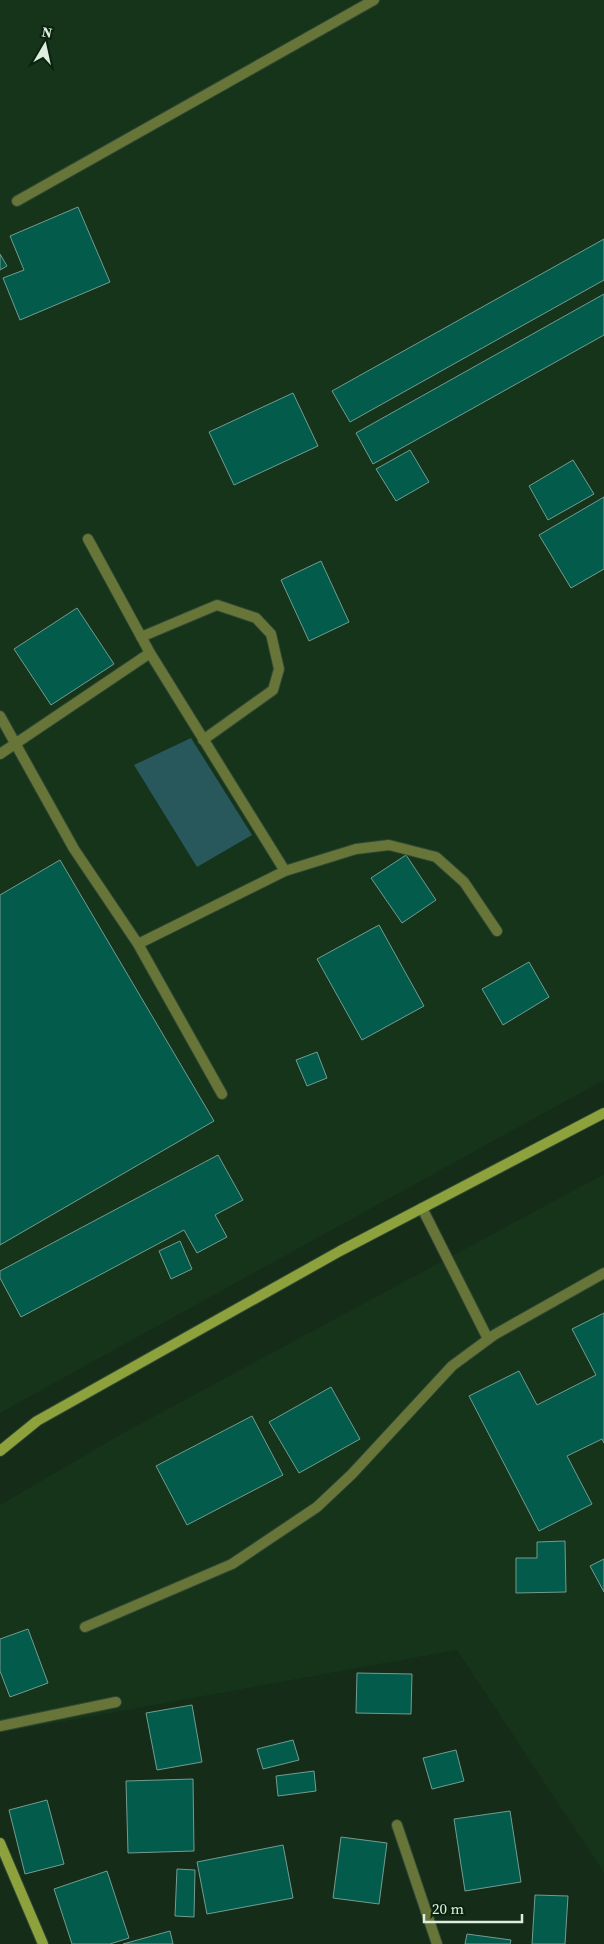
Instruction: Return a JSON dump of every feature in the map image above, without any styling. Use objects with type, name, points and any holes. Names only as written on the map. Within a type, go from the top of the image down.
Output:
[{"type":"main road","points":[[0,1451],[37,1421],[340,1252],[604,1113]]},
{"type":"main road","points":[[0,1843],[44,1944]]},
{"type":"street","points":[[17,202],[374,0]]},
{"type":"street","points":[[88,539],[150,653],[285,871]]},
{"type":"street","points":[[141,637],[217,605],[256,618],[271,634],[279,669],[273,690],[203,740]]},
{"type":"street","points":[[0,754],[150,653]]},
{"type":"street","points":[[0,716],[74,849],[138,944],[222,1094]]},
{"type":"street","points":[[138,944],[285,871],[356,849],[390,845],[436,856],[464,882],[497,931]]},
{"type":"street","points":[[422,1208],[488,1339]]},
{"type":"street","points":[[85,1627],[232,1564],[317,1507],[352,1474],[452,1366],[488,1339],[604,1273]]},
{"type":"street","points":[[0,1726],[116,1702]]},
{"type":"street","points":[[397,1825],[437,1944]]},
{"type":"shaded area","points":[[0,0],[604,0],[604,1080],[0,1413]]},
{"type":"shaded area","points":[[604,1174],[604,1873],[457,1650],[0,1733],[0,1505],[125,1432]]},
{"type":"water","points":[[191,738],[252,835],[197,867],[134,765]]},
{"type":"building","points":[[78,207],[110,282],[20,320],[3,278],[24,270],[10,236]]},
{"type":"building","points":[[604,239],[604,280],[350,422],[332,391]]},
{"type":"building","points":[[0,254],[7,266],[0,270]]},
{"type":"building","points":[[604,294],[604,335],[373,464],[356,433]]},
{"type":"building","points":[[293,393],[318,446],[234,485],[209,432]]},
{"type":"building","points":[[410,450],[429,482],[396,501],[376,469]]},
{"type":"building","points":[[573,460],[594,494],[548,520],[529,486]]},
{"type":"building","points":[[604,497],[604,569],[571,588],[539,535]]},
{"type":"building","points":[[321,561],[349,622],[309,641],[281,580]]},
{"type":"building","points":[[77,608],[114,664],[51,705],[14,649]]},
{"type":"building","points":[[406,855],[436,900],[402,923],[371,878]]},
{"type":"building","points":[[60,860],[214,1121],[0,1245],[0,895]]},
{"type":"building","points":[[379,925],[424,1006],[362,1040],[317,959]]},
{"type":"building","points":[[529,962],[549,997],[503,1025],[482,989]]},
{"type":"building","points":[[317,1052],[327,1078],[307,1086],[296,1060]]},
{"type":"building","points":[[218,1155],[243,1200],[215,1215],[227,1237],[197,1253],[184,1230],[21,1317],[0,1278],[0,1271]]},
{"type":"building","points":[[180,1241],[192,1269],[171,1279],[159,1251]]},
{"type":"building","points":[[604,1313],[604,1443],[602,1439],[567,1456],[592,1504],[539,1531],[469,1396],[519,1371],[537,1405],[596,1375],[572,1329]]},
{"type":"building","points":[[331,1387],[360,1439],[299,1473],[269,1422]]},
{"type":"building","points":[[252,1416],[283,1475],[187,1525],[156,1466]]},
{"type":"building","points":[[565,1541],[566,1592],[516,1593],[516,1558],[537,1558],[537,1542]]},
{"type":"building","points":[[604,1559],[604,1592],[590,1566]]},
{"type":"building","points":[[28,1629],[48,1683],[10,1697],[0,1671],[0,1639]]},
{"type":"building","points":[[357,1673],[412,1674],[411,1714],[356,1713]]},
{"type":"building","points":[[192,1705],[202,1762],[157,1770],[146,1713]]},
{"type":"building","points":[[293,1740],[299,1760],[263,1769],[257,1749]]},
{"type":"building","points":[[456,1750],[464,1781],[432,1789],[423,1758]]},
{"type":"building","points":[[314,1771],[316,1791],[278,1796],[276,1776]]},
{"type":"building","points":[[193,1779],[194,1851],[128,1853],[126,1781]]},
{"type":"building","points":[[47,1800],[64,1864],[25,1874],[9,1810]]},
{"type":"building","points":[[510,1811],[521,1882],[465,1891],[454,1819]]},
{"type":"building","points":[[341,1837],[387,1843],[379,1904],[333,1898]]},
{"type":"building","points":[[283,1845],[293,1898],[207,1914],[197,1862]]},
{"type":"building","points":[[177,1869],[195,1870],[194,1917],[175,1916]]},
{"type":"building","points":[[107,1871],[129,1938],[110,1944],[72,1944],[54,1889]]},
{"type":"building","points":[[535,1895],[568,1896],[565,1944],[532,1944]]},
{"type":"building","points":[[170,1931],[173,1944],[123,1944]]},
{"type":"building","points":[[467,1934],[511,1940],[510,1944],[465,1944]]}]
